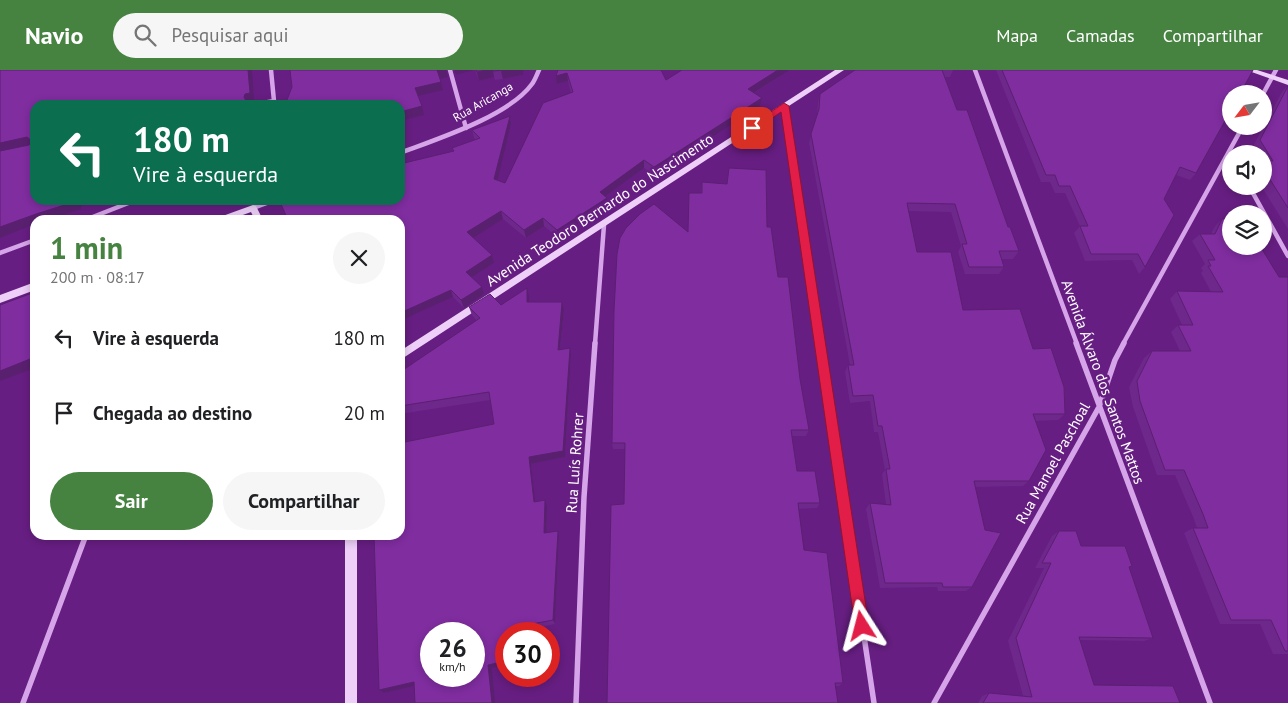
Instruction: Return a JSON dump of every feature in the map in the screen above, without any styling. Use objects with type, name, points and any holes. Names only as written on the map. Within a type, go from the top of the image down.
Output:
[{"type":"street","points":[[271,70],[273,100]]},
{"type":"street","points":[[450,70],[466,128]]},
{"type":"street","name":"Rua Aricanga","points":[[405,151],[466,128],[524,93],[537,77],[539,70]]},
{"type":"street","name":"Avenida Teodoro Bernardo do Nascimento","points":[[405,353],[840,70]]},
{"type":"street","name":"Avenida Álvaro dos Santos Mattos","points":[[975,70],[1210,703]]},
{"type":"street","points":[[1250,70],[1274,74],[1288,83]]},
{"type":"street","points":[[1268,85],[1274,74]]},
{"type":"street","points":[[784,106],[874,703]]},
{"type":"street","name":"Rua Manoel Paschoal","points":[[934,703],[1099,407],[1115,360],[1138,312],[1222,166]]},
{"type":"street","points":[[1254,195],[1288,256]]},
{"type":"street","points":[[98,215],[123,205]]},
{"type":"street","points":[[234,215],[261,205]]},
{"type":"street","points":[[253,208],[257,215]]},
{"type":"street","name":"Rua Luís Rohrer","points":[[576,703],[584,496],[604,225]]},
{"type":"street","points":[[0,253],[30,242]]},
{"type":"street","points":[[0,299],[30,288]]},
{"type":"street","points":[[23,703],[84,540]]},
{"type":"street","points":[[351,540],[351,703]]},
{"type":"building","points":[[0,70],[248,70],[250,93],[245,94],[246,100],[30,100],[30,139],[27,137],[0,143]]},
{"type":"building","points":[[290,70],[437,70],[441,82],[415,88],[422,106],[405,111],[405,100],[287,100],[292,87]]},
{"type":"building","points":[[558,70],[661,70],[666,80],[682,70],[778,70],[748,89],[762,98],[654,167],[644,160],[600,192],[607,198],[557,230],[543,218],[524,230],[501,211],[467,232],[492,255],[466,272],[482,287],[461,300],[451,290],[405,311],[405,215],[286,215],[281,205],[405,205],[405,163],[454,151],[452,148],[480,138],[472,130],[510,116],[494,179],[505,183],[543,103],[573,92],[567,73],[556,76]]},
{"type":"building","points":[[855,70],[942,70],[957,110],[967,110],[1008,227],[1010,227],[1019,251],[999,251],[1004,267],[969,267],[962,244],[967,244],[955,204],[907,203],[917,252],[951,252],[963,310],[1020,309],[1033,349],[1051,348],[1064,387],[1065,414],[1033,414],[1046,450],[1029,481],[974,481],[985,530],[1001,533],[972,587],[943,587],[942,583],[885,583],[870,503],[891,505],[886,469],[890,469],[882,426],[878,426],[873,395],[853,396],[848,365],[854,365],[811,134],[819,109],[820,94]]},
{"type":"building","points":[[1002,70],[1253,70],[1245,85],[1222,85],[1222,126],[1196,173],[1180,167],[1164,199],[1174,215],[1145,267],[1138,254],[1091,254],[1080,226],[1088,226],[1070,186],[1059,186],[1055,175],[1046,175]]},
{"type":"building","points":[[1288,86],[1288,208],[1272,183],[1272,145],[1263,145],[1260,140],[1263,135],[1272,135],[1272,117]]},
{"type":"building","points":[[30,144],[30,205],[64,205],[30,215],[0,227],[0,151]]},
{"type":"building","points":[[729,168],[766,170],[767,227],[771,227],[778,277],[788,277],[800,379],[809,430],[791,430],[797,471],[815,471],[820,503],[798,503],[804,550],[827,553],[843,683],[835,683],[838,703],[607,703],[611,505],[624,504],[625,443],[612,443],[614,311],[617,254],[620,238],[626,228],[640,214],[654,204],[688,232],[689,193],[702,193],[702,182],[727,184]]},
{"type":"building","points":[[1222,219],[1222,255],[1266,255],[1279,277],[1288,277],[1288,651],[1285,651],[1271,620],[1231,620],[1193,528],[1208,528],[1203,514],[1184,470],[1165,470],[1140,401],[1137,381],[1152,351],[1191,351],[1178,325],[1193,325],[1177,291],[1223,292],[1208,266],[1211,266],[1208,260],[1215,260],[1200,234],[1215,234]]},
{"type":"building","points":[[527,288],[527,302],[562,302],[558,350],[570,348],[563,451],[529,457],[534,502],[545,500],[544,533],[558,531],[553,620],[542,622],[495,622],[495,663],[488,665],[492,703],[415,703],[414,682],[379,690],[374,540],[405,540],[405,442],[494,424],[489,392],[405,405],[405,369],[480,318],[469,307],[490,294],[501,305]]},
{"type":"building","points":[[30,294],[30,359],[0,371],[0,305]]},
{"type":"building","points":[[1059,531],[1076,531],[1081,546],[1125,546],[1132,566],[1129,567],[1153,638],[1079,637],[1094,685],[1173,686],[1180,703],[983,703],[989,693],[1032,697],[1016,638],[1051,563],[1042,563]]},
{"type":"route","points":[[752,128],[784,106],[862,626]]}]
